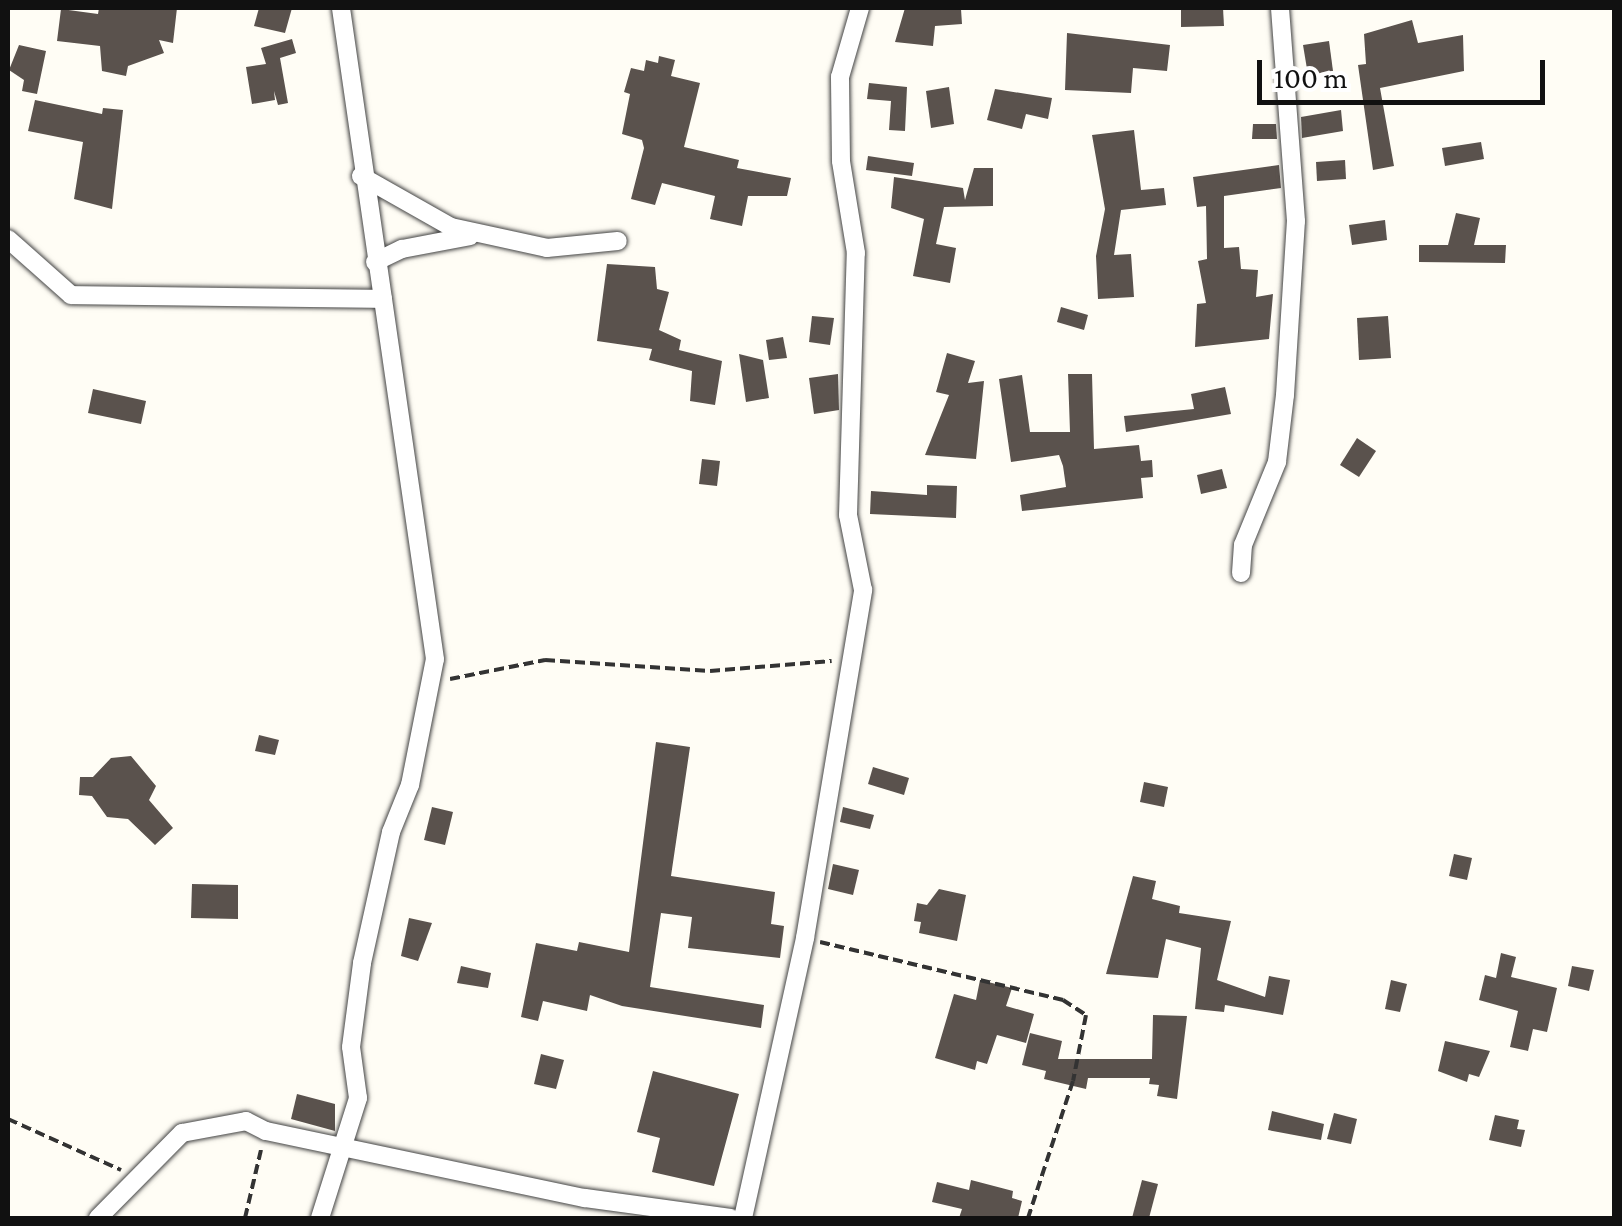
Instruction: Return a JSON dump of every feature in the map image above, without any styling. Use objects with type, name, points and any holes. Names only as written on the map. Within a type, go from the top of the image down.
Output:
[{"type":"street","points":[[320,1218],[358,1098],[351,1047],[370,924],[434,682],[430,616],[361,176],[340,8]]},
{"type":"street","points":[[742,1218],[805,938],[856,656],[863,590],[848,515],[856,253],[841,162],[840,77],[860,8]]},
{"type":"street","points":[[1240,573],[1242,545],[1277,462],[1285,395],[1296,221],[1280,8]]},
{"type":"street","points":[[361,176],[451,227],[547,248],[618,240]]},
{"type":"street","points":[[375,262],[451,238],[494,236]]},
{"type":"street","points":[[8,239],[71,295],[383,299]]},
{"type":"street","points":[[98,1218],[136,1174],[182,1133],[246,1121],[266,1131],[585,1198],[731,1218]]},
{"type":"path","points":[[434,682],[544,660],[710,671],[805,667],[856,656]]},
{"type":"path","points":[[805,938],[1046,995],[1086,1015],[1072,1081],[1028,1218]]},
{"type":"path","points":[[8,1120],[92,1163],[136,1174]]},
{"type":"path","points":[[245,1218],[266,1131]]},
{"type":"building","points":[[99,8],[177,8],[173,43],[159,40],[164,53],[128,66],[126,76],[102,71],[100,46],[57,41],[61,9],[98,14]]},
{"type":"building","points":[[259,8],[292,8],[285,33],[254,26]]},
{"type":"building","points":[[905,8],[961,9],[962,24],[935,26],[933,46],[895,42]]},
{"type":"building","points":[[1181,8],[1223,8],[1224,26],[1181,27]]},
{"type":"building","points":[[1412,20],[1418,43],[1463,35],[1464,71],[1380,88],[1394,166],[1373,170],[1358,65],[1366,64],[1364,34]]},
{"type":"building","points":[[1067,33],[1170,45],[1167,71],[1133,68],[1131,93],[1065,90]]},
{"type":"building","points":[[292,39],[296,53],[280,58],[288,103],[278,105],[274,91],[275,100],[252,104],[246,67],[266,64],[261,48]]},
{"type":"building","points":[[1329,41],[1333,71],[1308,75],[1303,45]]},
{"type":"building","points":[[19,45],[46,51],[37,94],[22,91],[24,80],[9,70]]},
{"type":"building","points":[[659,56],[675,60],[671,76],[700,83],[684,147],[739,160],[737,168],[791,178],[787,196],[748,196],[742,226],[710,219],[715,196],[662,183],[655,205],[631,199],[644,148],[642,140],[622,134],[630,94],[624,92],[631,68],[644,71],[646,60],[658,63]]},
{"type":"building","points":[[869,83],[907,87],[905,131],[889,130],[891,101],[867,99]]},
{"type":"building","points":[[949,87],[954,124],[931,128],[926,91]]},
{"type":"building","points":[[995,89],[1052,98],[1048,119],[1026,114],[1022,129],[987,120]]},
{"type":"building","points":[[35,100],[102,114],[103,108],[123,110],[112,209],[74,199],[83,142],[28,131]]},
{"type":"building","points":[[1341,110],[1343,131],[1302,138],[1301,117]]},
{"type":"building","points":[[1253,124],[1276,124],[1277,139],[1252,139]]},
{"type":"building","points":[[1134,130],[1141,190],[1164,188],[1166,205],[1121,210],[1114,255],[1131,254],[1134,297],[1098,299],[1096,256],[1105,209],[1092,135]]},
{"type":"building","points":[[1481,142],[1484,159],[1445,166],[1442,148]]},
{"type":"building","points":[[868,156],[914,163],[912,176],[866,170]]},
{"type":"building","points":[[1345,160],[1346,179],[1317,181],[1316,162]]},
{"type":"building","points":[[1279,165],[1281,188],[1224,196],[1224,248],[1239,247],[1241,269],[1258,270],[1256,297],[1273,294],[1269,339],[1195,347],[1197,304],[1206,303],[1198,261],[1207,259],[1206,206],[1197,207],[1193,177]]},
{"type":"building","points":[[974,168],[993,168],[993,206],[944,207],[936,244],[956,248],[950,283],[913,276],[924,219],[891,208],[894,177],[963,188],[965,200]]},
{"type":"building","points":[[1456,213],[1480,218],[1474,245],[1506,245],[1505,263],[1419,262],[1419,245],[1448,245]]},
{"type":"building","points":[[1385,220],[1387,240],[1352,245],[1349,225]]},
{"type":"building","points":[[607,264],[655,267],[657,289],[669,292],[659,330],[681,340],[679,350],[722,361],[715,405],[690,401],[692,371],[649,360],[652,349],[597,341]]},
{"type":"building","points":[[1061,307],[1088,315],[1084,330],[1057,322]]},
{"type":"building","points":[[812,316],[834,318],[830,345],[809,342]]},
{"type":"building","points":[[1388,316],[1391,358],[1359,360],[1357,318]]},
{"type":"building","points":[[783,337],[787,358],[769,360],[766,340]]},
{"type":"building","points":[[947,353],[975,361],[968,383],[984,381],[976,459],[925,455],[949,395],[936,392]]},
{"type":"building","points":[[739,354],[763,360],[769,398],[746,402]]},
{"type":"building","points":[[838,374],[839,410],[814,414],[809,378]]},
{"type":"building","points":[[1068,374],[1092,374],[1094,449],[1139,445],[1141,461],[1152,460],[1153,477],[1141,478],[1143,498],[1022,511],[1020,495],[1066,487],[1063,466],[1059,455],[1011,462],[999,379],[1022,375],[1030,432],[1070,432]]},
{"type":"building","points":[[1225,387],[1231,414],[1126,432],[1124,416],[1194,409],[1191,394]]},
{"type":"building","points":[[93,389],[146,401],[141,424],[88,413]]},
{"type":"building","points":[[1357,438],[1376,451],[1359,477],[1340,465]]},
{"type":"building","points":[[702,459],[720,461],[717,486],[699,484]]},
{"type":"building","points":[[1222,469],[1227,488],[1201,494],[1197,475]]},
{"type":"building","points":[[927,485],[957,486],[956,518],[870,514],[871,491],[927,495]]},
{"type":"building","points":[[259,735],[279,740],[275,755],[255,751]]},
{"type":"building","points":[[656,742],[690,747],[671,876],[775,892],[771,924],[784,926],[780,958],[688,948],[692,917],[661,913],[650,987],[764,1005],[761,1028],[622,1006],[590,995],[587,1011],[543,1001],[538,1021],[521,1017],[536,943],[577,951],[579,942],[629,952]]},
{"type":"building","points":[[131,756],[156,786],[149,800],[173,828],[155,845],[128,819],[107,817],[92,796],[79,795],[80,777],[93,777],[111,758]]},
{"type":"building","points":[[873,767],[909,778],[904,795],[868,784]]},
{"type":"building","points":[[1144,782],[1168,787],[1164,807],[1140,802]]},
{"type":"building","points":[[432,807],[453,812],[445,845],[424,840]]},
{"type":"building","points":[[843,807],[874,815],[870,829],[840,822]]},
{"type":"building","points":[[1454,854],[1472,858],[1467,880],[1449,876]]},
{"type":"building","points":[[833,864],[859,870],[853,895],[828,889]]},
{"type":"building","points":[[1133,876],[1156,881],[1152,899],[1180,906],[1179,913],[1231,921],[1217,980],[1265,997],[1269,976],[1290,980],[1283,1015],[1225,1005],[1224,1012],[1195,1009],[1201,948],[1166,939],[1158,978],[1106,974]]},
{"type":"building","points":[[192,884],[238,885],[238,919],[191,918]]},
{"type":"building","points":[[939,889],[966,895],[957,941],[919,933],[921,922],[914,921],[917,903],[927,905]]},
{"type":"building","points":[[409,918],[432,923],[418,961],[401,956]]},
{"type":"building","points":[[1501,953],[1516,957],[1511,977],[1557,988],[1547,1032],[1533,1029],[1528,1051],[1510,1047],[1518,1011],[1479,1000],[1485,975],[1496,978]]},
{"type":"building","points":[[461,966],[491,973],[488,988],[457,983]]},
{"type":"building","points":[[1572,966],[1594,970],[1589,991],[1568,986]]},
{"type":"building","points":[[980,980],[1012,988],[1006,1006],[1034,1014],[1026,1043],[997,1035],[987,1064],[977,1061],[975,1070],[935,1058],[954,994],[976,1000]]},
{"type":"building","points":[[1391,980],[1407,984],[1400,1012],[1385,1009]]},
{"type":"building","points":[[1153,1015],[1187,1016],[1177,1099],[1157,1096],[1159,1085],[1149,1084],[1150,1078],[1088,1078],[1086,1089],[1044,1079],[1046,1071],[1022,1065],[1030,1033],[1062,1041],[1058,1059],[1152,1059]]},
{"type":"building","points":[[1445,1041],[1490,1051],[1479,1077],[1469,1074],[1467,1082],[1438,1071]]},
{"type":"building","points":[[541,1054],[564,1060],[556,1089],[534,1084]]},
{"type":"building","points":[[653,1071],[739,1094],[714,1186],[652,1172],[660,1138],[637,1132]]},
{"type":"building","points":[[297,1094],[335,1104],[335,1131],[291,1119]]},
{"type":"building","points":[[1272,1111],[1324,1124],[1321,1140],[1268,1130]]},
{"type":"building","points":[[1334,1113],[1357,1119],[1351,1144],[1327,1139]]},
{"type":"building","points":[[1495,1115],[1519,1120],[1517,1129],[1525,1130],[1521,1147],[1489,1140]]},
{"type":"building","points":[[971,1180],[1013,1191],[1012,1198],[1022,1201],[1018,1218],[959,1218],[962,1209],[932,1202],[937,1182],[969,1190]]},
{"type":"building","points":[[1142,1180],[1158,1184],[1149,1218],[1132,1218]]}]
